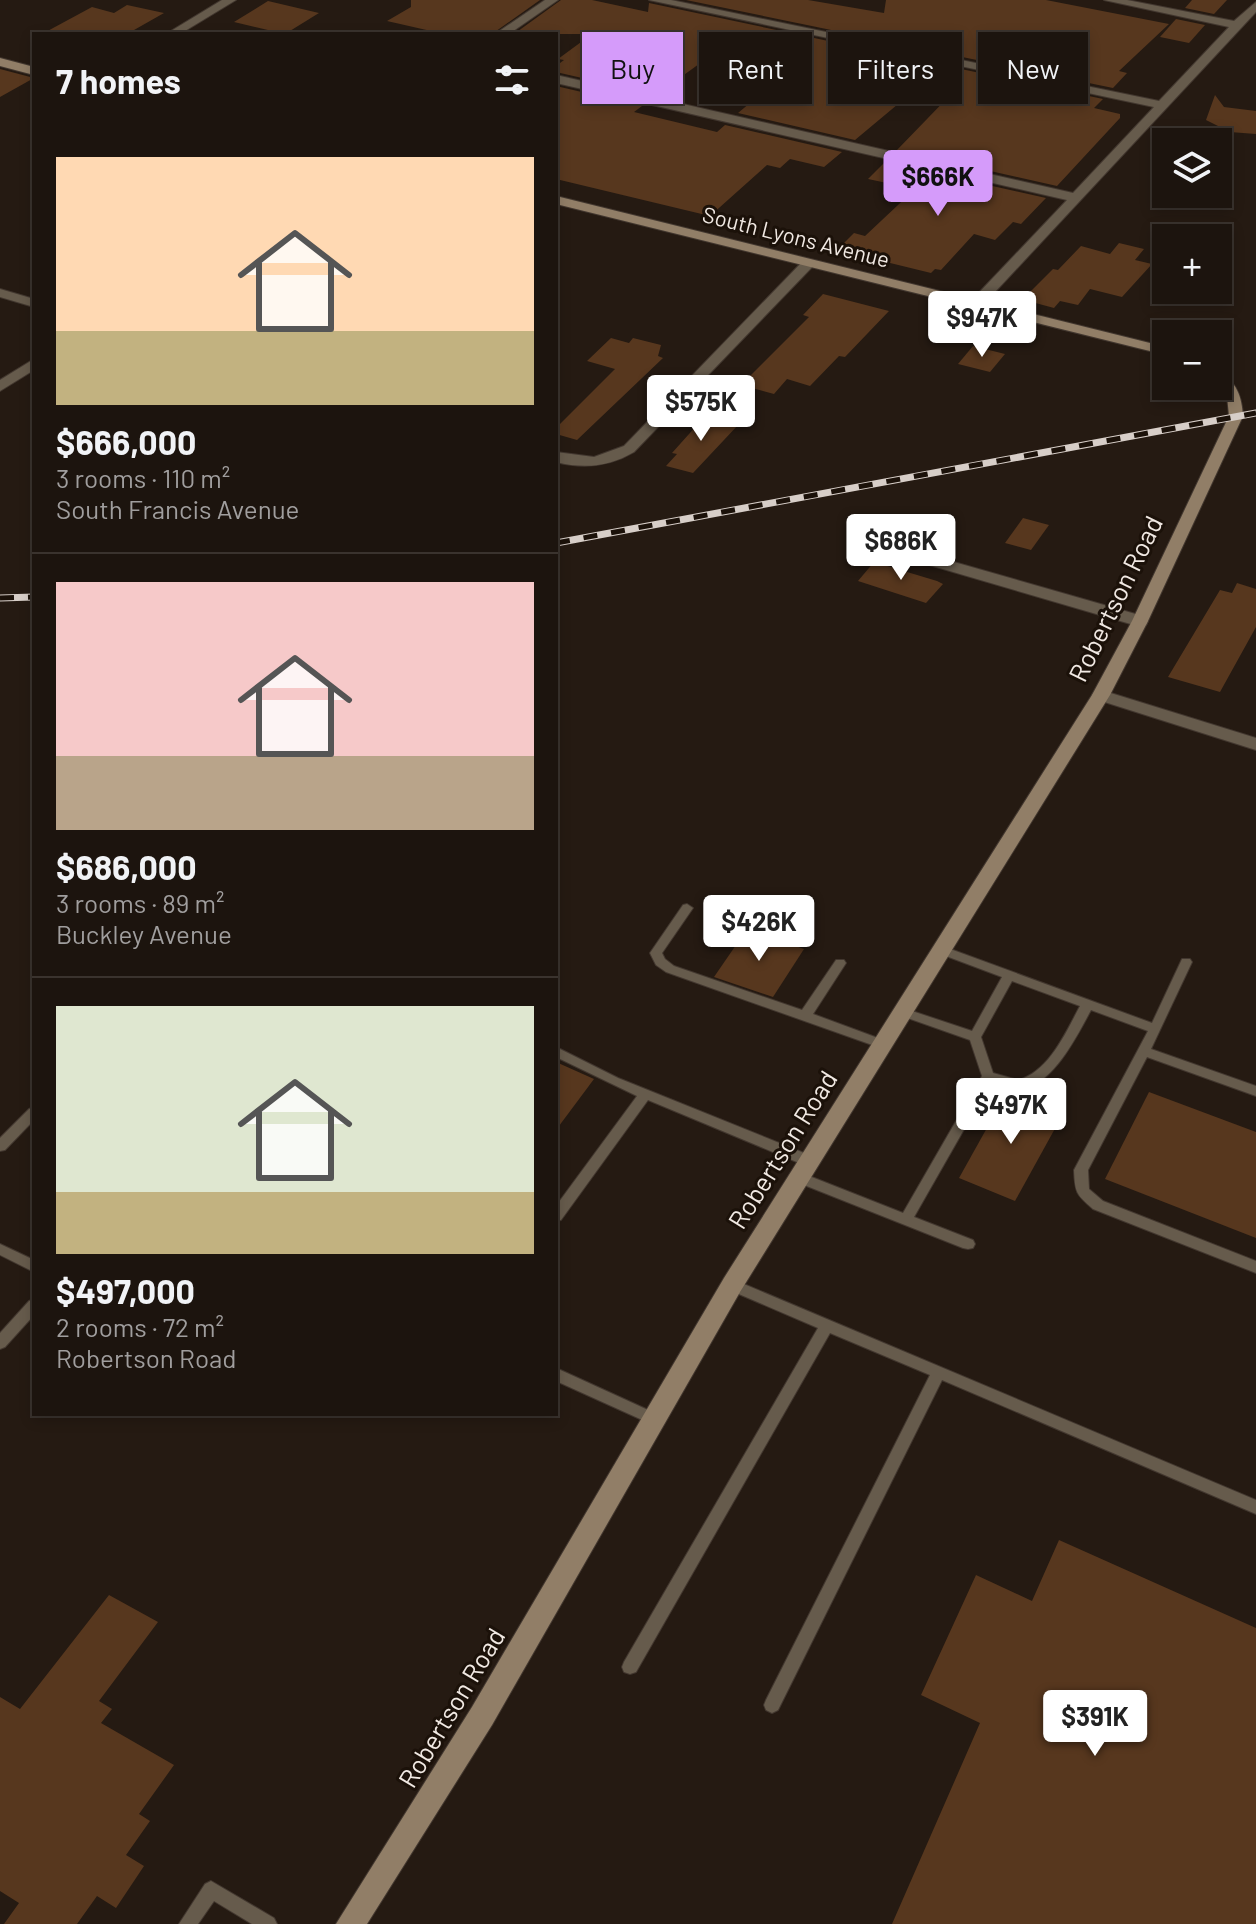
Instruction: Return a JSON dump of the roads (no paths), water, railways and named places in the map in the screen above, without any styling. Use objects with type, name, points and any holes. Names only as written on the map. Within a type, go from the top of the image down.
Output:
[{"type":"street","points":[[175,32],[230,0]]},
{"type":"street","points":[[504,32],[552,0]]},
{"type":"street","points":[[655,0],[1160,105]]},
{"type":"street","points":[[1110,0],[1236,25]]},
{"type":"street","points":[[976,304],[1256,5]]},
{"type":"street","points":[[0,62],[32,70]]},
{"type":"street","points":[[558,79],[1077,198]]},
{"type":"street","name":"South Lyons Avenue","points":[[558,200],[1152,348]]},
{"type":"street","points":[[558,457],[600,462],[629,449],[809,263]]},
{"type":"street","points":[[0,293],[32,302]]},
{"type":"street","points":[[0,387],[32,364]]},
{"type":"street","name":"Robertson Road","points":[[350,1924],[482,1716],[732,1285],[1101,695],[1140,621],[1236,416],[1232,393]]},
{"type":"street","points":[[884,547],[1140,621]]},
{"type":"street","points":[[1101,695],[1256,744]]},
{"type":"lane","points":[[687,908],[656,953],[660,962],[670,969],[882,1044]]},
{"type":"lane","points":[[942,950],[1155,1029]]},
{"type":"lane","points":[[1186,962],[1155,1029],[1081,1170],[1082,1191],[1098,1205],[1256,1267]]},
{"type":"lane","points":[[805,1016],[840,963]]},
{"type":"lane","points":[[906,1219],[988,1076],[975,1037],[1009,975]]},
{"type":"lane","points":[[988,1076],[1017,1086],[1030,1082],[1063,1048],[1087,1005]]},
{"type":"lane","points":[[903,1012],[975,1037]]},
{"type":"lane","points":[[1143,1051],[1256,1091]]},
{"type":"lane","points":[[558,1053],[906,1219],[968,1244]]},
{"type":"lane","points":[[558,1213],[645,1095]]},
{"type":"lane","points":[[0,1146],[32,1114]]},
{"type":"lane","points":[[0,1249],[32,1265]]},
{"type":"lane","points":[[732,1285],[1256,1507]]},
{"type":"lane","points":[[0,1343],[32,1307]]},
{"type":"lane","points":[[630,1667],[827,1325]]},
{"type":"lane","points":[[772,1705],[939,1372]]},
{"type":"lane","points":[[558,1375],[654,1419]]},
{"type":"lane","points":[[188,1924],[211,1890],[268,1924]]},
{"type":"railway","points":[[558,543],[1256,413]]},
{"type":"railway","points":[[0,598],[32,597]]}]
